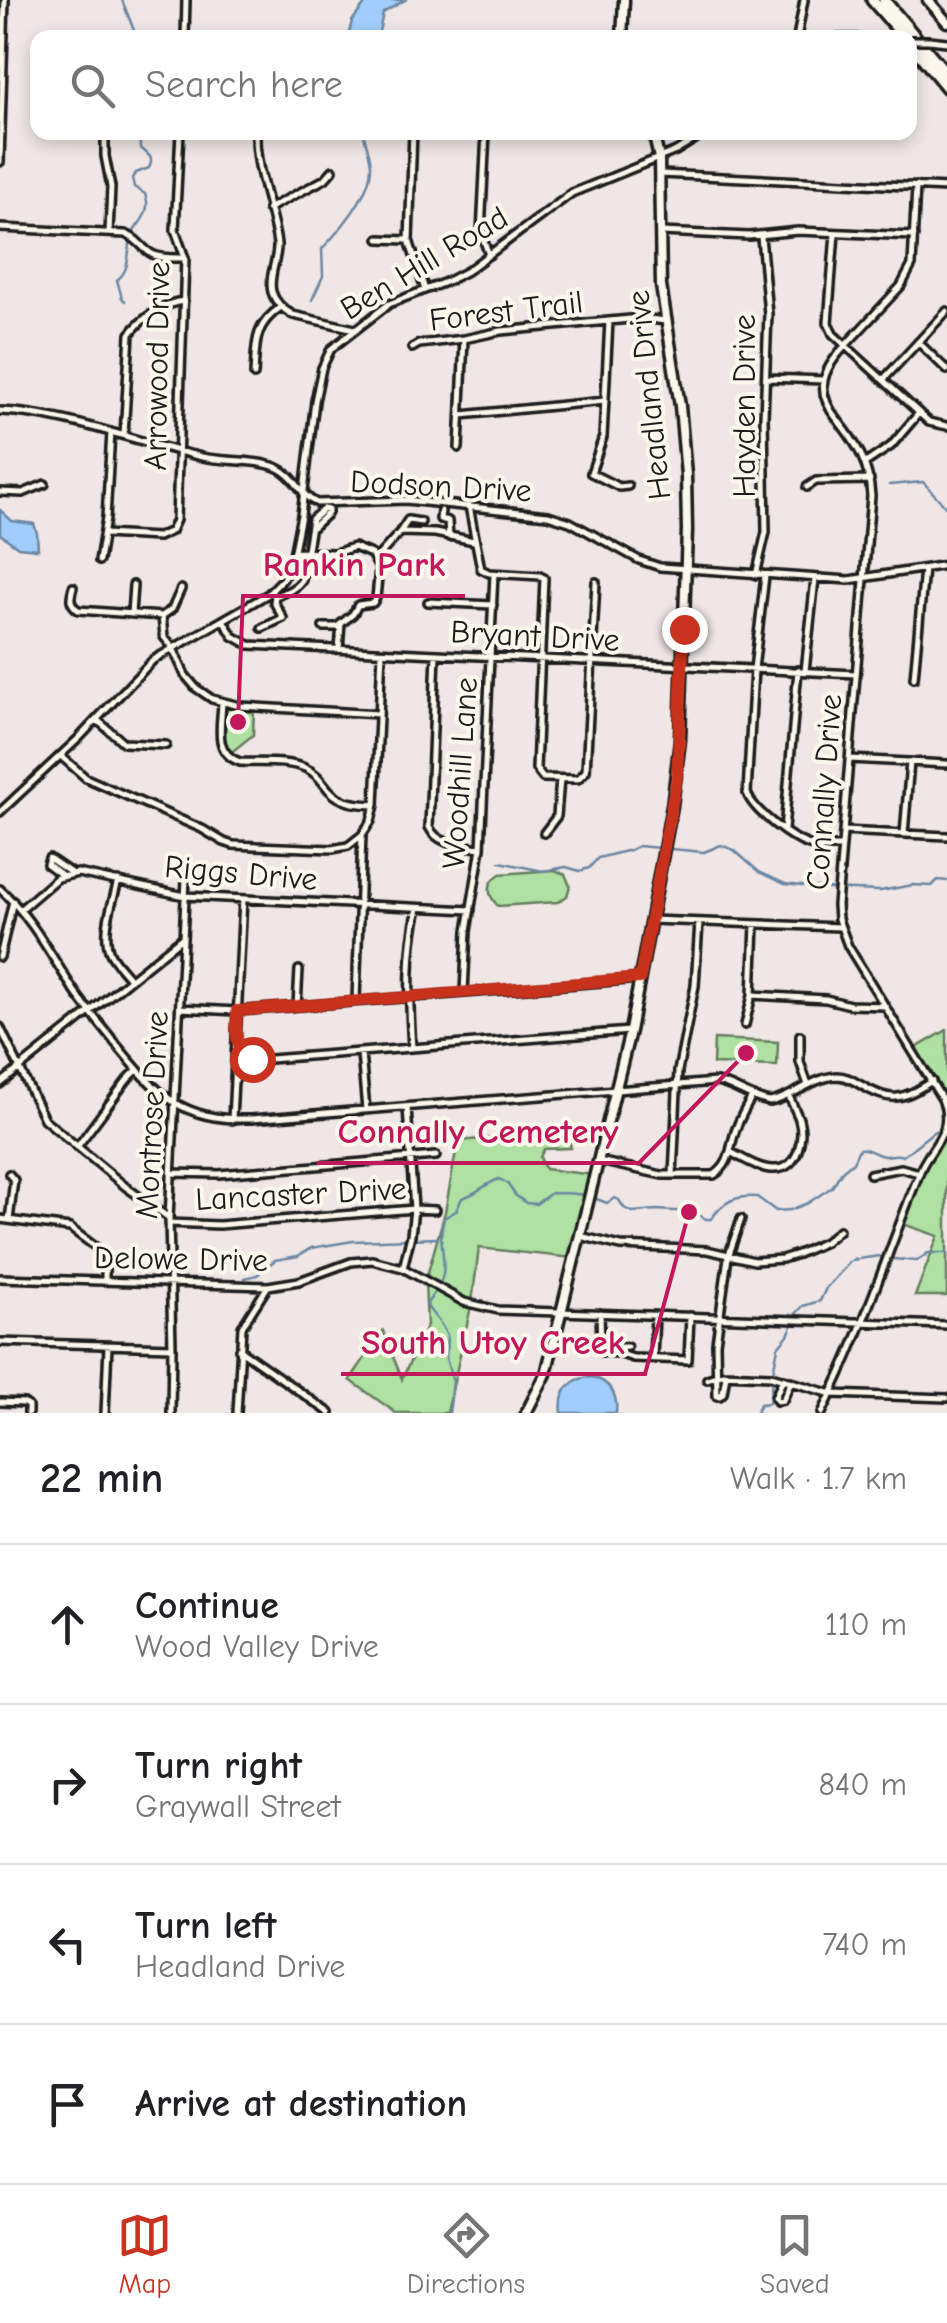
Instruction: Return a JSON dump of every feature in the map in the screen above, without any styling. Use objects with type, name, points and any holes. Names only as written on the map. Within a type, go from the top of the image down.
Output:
[{"type":"highway","points":[[872,0],[899,30]]},
{"type":"highway","points":[[884,0],[910,30]]},
{"type":"highway","points":[[917,39],[947,74]]},
{"type":"highway","points":[[917,51],[947,88]]},
{"type":"main road","points":[[622,30],[624,0]]},
{"type":"main road","points":[[928,0],[947,22]]},
{"type":"main road","name":"Headland Drive","points":[[526,1413],[546,1374],[616,1090],[677,777],[687,503],[684,444],[662,287],[660,174],[655,140]]},
{"type":"street","points":[[0,162],[5,0]]},
{"type":"street","points":[[185,30],[186,0]]},
{"type":"street","points":[[798,30],[804,0]]},
{"type":"street","points":[[917,40],[947,42]]},
{"type":"street","points":[[105,140],[111,186],[109,233]]},
{"type":"street","name":"Arrowood Drive","points":[[104,534],[158,537],[171,531],[176,520],[186,258],[175,230],[180,140]]},
{"type":"street","points":[[256,140],[257,162],[277,247],[271,289],[281,307],[293,315],[356,329]]},
{"type":"street","points":[[413,140],[409,240],[425,290]]},
{"type":"street","points":[[486,140],[482,232],[489,256]]},
{"type":"street","name":"Ben Hill Road","points":[[273,594],[294,552],[311,423],[322,368],[331,349],[389,304],[458,276],[572,194],[696,140]]},
{"type":"street","points":[[268,209],[325,179],[332,170]]},
{"type":"street","points":[[660,174],[947,188]]},
{"type":"street","points":[[916,186],[912,265],[906,280],[830,363],[824,394],[866,462],[891,446],[919,414]]},
{"type":"street","points":[[0,228],[133,236],[156,256],[186,258]]},
{"type":"street","points":[[660,232],[914,236]]},
{"type":"street","points":[[835,233],[828,323],[833,334],[919,414],[933,424],[947,426]]},
{"type":"street","name":"Hayden Drive","points":[[756,575],[766,532],[768,314],[761,236]]},
{"type":"street","points":[[379,240],[409,240]]},
{"type":"street","points":[[124,436],[130,334],[164,306],[184,301]]},
{"type":"street","points":[[254,376],[259,330],[267,317],[281,307]]},
{"type":"street","points":[[882,380],[947,312]]},
{"type":"street","name":"Forest Trail","points":[[412,348],[501,331],[640,318],[666,322]]},
{"type":"street","points":[[609,321],[600,444],[591,473],[628,486]]},
{"type":"street","points":[[460,448],[464,339]]},
{"type":"street","points":[[918,342],[947,370]]},
{"type":"street","points":[[766,378],[824,380]]},
{"type":"street","points":[[461,414],[605,401]]},
{"type":"street","points":[[0,411],[37,414],[217,460],[275,467],[295,477],[306,467]]},
{"type":"street","points":[[99,561],[110,432]]},
{"type":"street","name":"Connally Drive","points":[[822,1413],[864,1322],[919,1173],[946,1123],[945,1104],[840,927],[843,831],[865,580],[870,480],[866,462]]},
{"type":"street","name":"Dodson Drive","points":[[290,476],[316,502],[406,500],[559,517],[645,564],[660,568],[865,580],[947,565]]},
{"type":"street","points":[[807,487],[816,482],[870,480]]},
{"type":"street","points":[[0,492],[23,493],[46,484]]},
{"type":"street","points":[[301,515],[316,502]]},
{"type":"street","points":[[469,506],[481,569],[494,574],[544,578],[536,770],[542,778],[578,779],[586,772],[596,582]]},
{"type":"street","points":[[441,511],[440,519],[448,521],[448,537]]},
{"type":"street","points":[[375,560],[408,520],[420,522]]},
{"type":"street","points":[[0,812],[154,660],[222,620],[298,585],[312,528]]},
{"type":"street","points":[[400,532],[475,541]]},
{"type":"street","points":[[294,552],[335,553],[354,547],[363,549],[379,568],[373,604],[358,605],[337,627],[323,627]]},
{"type":"street","points":[[914,678],[924,569]]},
{"type":"street","name":"Woodhill Lane","points":[[464,992],[467,931],[481,848],[494,574]]},
{"type":"street","points":[[765,576],[746,793],[754,807],[807,844],[842,848]]},
{"type":"street","points":[[784,830],[814,578]]},
{"type":"street","points":[[131,614],[133,585]]},
{"type":"street","points":[[73,587],[71,604],[78,610],[162,616],[172,609],[181,589]]},
{"type":"street","points":[[262,628],[283,618],[273,594]]},
{"type":"street","points":[[428,602],[492,606]]},
{"type":"street","points":[[162,616],[164,636],[188,680],[222,703],[380,714]]},
{"type":"street","name":"Bryant Drive","points":[[222,620],[233,636],[248,645],[856,674]]},
{"type":"street","points":[[339,649],[342,624]]},
{"type":"street","points":[[61,756],[86,778],[234,844],[332,849],[348,846],[362,835],[375,805],[382,652]]},
{"type":"street","points":[[436,654],[428,828],[440,840],[481,848]]},
{"type":"street","points":[[222,703],[220,743],[230,759],[302,767],[341,800],[375,805]]},
{"type":"street","points":[[96,720],[124,743],[166,746]]},
{"type":"street","points":[[849,759],[947,764]]},
{"type":"street","points":[[904,834],[910,762]]},
{"type":"street","points":[[544,833],[558,816],[560,779]]},
{"type":"street","points":[[843,831],[947,836]]},
{"type":"street","points":[[356,1001],[362,835]]},
{"type":"street","points":[[63,876],[47,864],[48,858],[71,874]]},
{"type":"street","name":"Riggs Drive","points":[[21,909],[63,876],[86,874],[185,896],[470,910]]},
{"type":"street","name":"Montrose Drive","points":[[171,1413],[169,1221],[186,880]]},
{"type":"street","points":[[118,881],[108,921],[108,946],[130,980]]},
{"type":"street","points":[[0,889],[21,909],[74,992],[137,1070],[175,1103],[202,1115],[232,1120],[722,1083],[770,1102],[826,1078],[841,1076],[880,1096],[895,1098],[910,1095],[932,1081]]},
{"type":"street","points":[[232,1120],[243,899]]},
{"type":"street","points":[[0,957],[13,901]]},
{"type":"street","points":[[412,1048],[409,997],[418,908]]},
{"type":"street","points":[[651,920],[840,927]]},
{"type":"street","points":[[672,1175],[677,1085],[695,986],[699,922]]},
{"type":"street","points":[[746,1025],[752,995],[755,925]]},
{"type":"street","points":[[0,1084],[183,937]]},
{"type":"street","points":[[296,1006],[298,970]]},
{"type":"street","points":[[180,1008],[237,1011],[640,978]]},
{"type":"street","points":[[752,995],[885,1006]]},
{"type":"street","name":"Lancaster Drive","points":[[0,1027],[44,1120],[169,1221],[218,1225],[435,1210]]},
{"type":"street","points":[[236,1028],[240,1050],[257,1060],[630,1030]]},
{"type":"street","points":[[800,1035],[800,1062],[808,1086]]},
{"type":"street","points":[[361,1052],[366,1110]]},
{"type":"street","points":[[234,1082],[243,1068],[257,1060]]},
{"type":"street","points":[[76,1147],[137,1070]]},
{"type":"street","points":[[730,1152],[770,1169],[791,1163],[798,1152],[800,1130],[789,1096]]},
{"type":"street","points":[[599,1161],[672,1175],[710,1176],[720,1172],[726,1166],[736,1127],[752,1097]]},
{"type":"street","points":[[403,1268],[414,1209],[407,1106]]},
{"type":"street","points":[[171,1172],[219,1174],[436,1156]]},
{"type":"street","points":[[870,1174],[900,1168],[919,1173]]},
{"type":"street","points":[[9,1174],[14,1180],[9,1220]]},
{"type":"street","points":[[0,1219],[70,1228],[105,1254],[104,1280]]},
{"type":"street","points":[[726,1375],[720,1396],[715,1393],[716,1349],[728,1256],[741,1219]]},
{"type":"street","points":[[580,1236],[621,1246],[706,1250],[754,1261],[814,1248],[840,1230]]},
{"type":"street","name":"Delowe Drive","points":[[0,1278],[268,1286],[299,1281],[362,1260],[383,1261],[453,1297],[498,1310],[947,1326]]},
{"type":"street","points":[[237,1413],[244,1321],[268,1286]]},
{"type":"street","points":[[600,1313],[601,1352],[633,1358],[688,1360],[690,1316]]},
{"type":"street","points":[[653,1358],[655,1315]]},
{"type":"street","points":[[0,1342],[172,1346]]},
{"type":"street","points":[[105,1413],[108,1345]]},
{"type":"street","points":[[618,1353],[621,1347],[627,1347]]},
{"type":"street","points":[[239,1349],[319,1410],[330,1413]]},
{"type":"street","points":[[706,1379],[726,1375],[783,1378],[832,1394],[947,1398]]},
{"type":"street","points":[[783,1378],[774,1396],[777,1402],[782,1400],[791,1381]]},
{"type":"street","points":[[0,1402],[24,1403],[28,1413]]},
{"type":"green space","points":[[227,705],[254,709],[253,735],[229,754],[222,740]]},
{"type":"green space","points":[[554,870],[565,874],[570,886],[567,896],[558,902],[498,906],[492,898],[490,885],[500,874]]},
{"type":"green space","points":[[947,1030],[947,1120],[946,1103],[911,1051]]},
{"type":"green space","points":[[714,1039],[778,1042],[777,1066],[713,1064]]},
{"type":"green space","points":[[947,1125],[947,1296],[915,1296],[938,1236],[903,1224],[921,1171]]},
{"type":"green space","points":[[567,1132],[571,1148],[544,1149],[540,1157],[545,1169],[594,1175],[573,1258],[479,1248],[472,1302],[447,1413],[396,1413],[350,1380],[383,1331],[402,1379],[427,1325],[425,1283],[445,1212],[458,1141]]},
{"type":"water","points":[[368,0],[405,0],[383,13],[379,30],[350,30]]},
{"type":"water","points":[[0,510],[12,521],[34,524],[38,549],[18,547],[0,534]]},
{"type":"water","points":[[593,1377],[612,1390],[616,1413],[562,1413],[562,1398],[568,1387]]},
{"type":"waterway","points":[[122,0],[134,30]]},
{"type":"waterway","points":[[125,301],[117,280],[125,270],[133,233],[147,204],[145,194],[134,187],[132,178],[149,168],[151,161],[140,140]]},
{"type":"waterway","points":[[312,300],[323,276],[322,249],[354,211],[370,176],[365,140]]},
{"type":"waterway","points":[[889,485],[923,482],[947,508]]},
{"type":"waterway","points":[[500,862],[543,871],[566,867],[580,871],[598,858],[638,846],[704,852],[721,845],[734,850],[759,872],[785,884],[880,891],[947,881]]},
{"type":"waterway","points":[[594,1198],[607,1203],[615,1198],[632,1212],[694,1212],[706,1219],[711,1219],[731,1200],[743,1197],[757,1197],[776,1211],[790,1210],[832,1187],[859,1149],[903,1156],[933,1132],[947,1127]]},
{"type":"waterway","points":[[449,1413],[453,1382],[446,1359],[447,1335],[427,1304],[443,1274],[444,1218],[456,1211],[462,1198],[499,1179],[526,1203],[536,1204],[551,1193],[586,1196]]},
{"type":"waterway","points":[[245,1278],[257,1275],[275,1260],[298,1256],[311,1248],[353,1241],[438,1238]]},
{"type":"waterway","points":[[893,1259],[917,1261],[928,1253],[947,1253]]},
{"type":"waterway","points":[[794,1316],[803,1306],[820,1301],[826,1288],[852,1260],[883,1258]]},
{"type":"waterway","points":[[773,1372],[778,1347],[793,1324]]},
{"type":"waterway","points":[[756,1413],[760,1404],[769,1403],[772,1381]]},
{"type":"place","name":"Rankin Park","points":[[238,722]]},
{"type":"place","name":"Connally Cemetery","points":[[746,1053]]},
{"type":"place","name":"South Utoy Creek","points":[[689,1212]]},
{"type":"route","points":[[252,1059],[238,1046],[237,1011],[640,978],[677,777],[684,629]]}]
